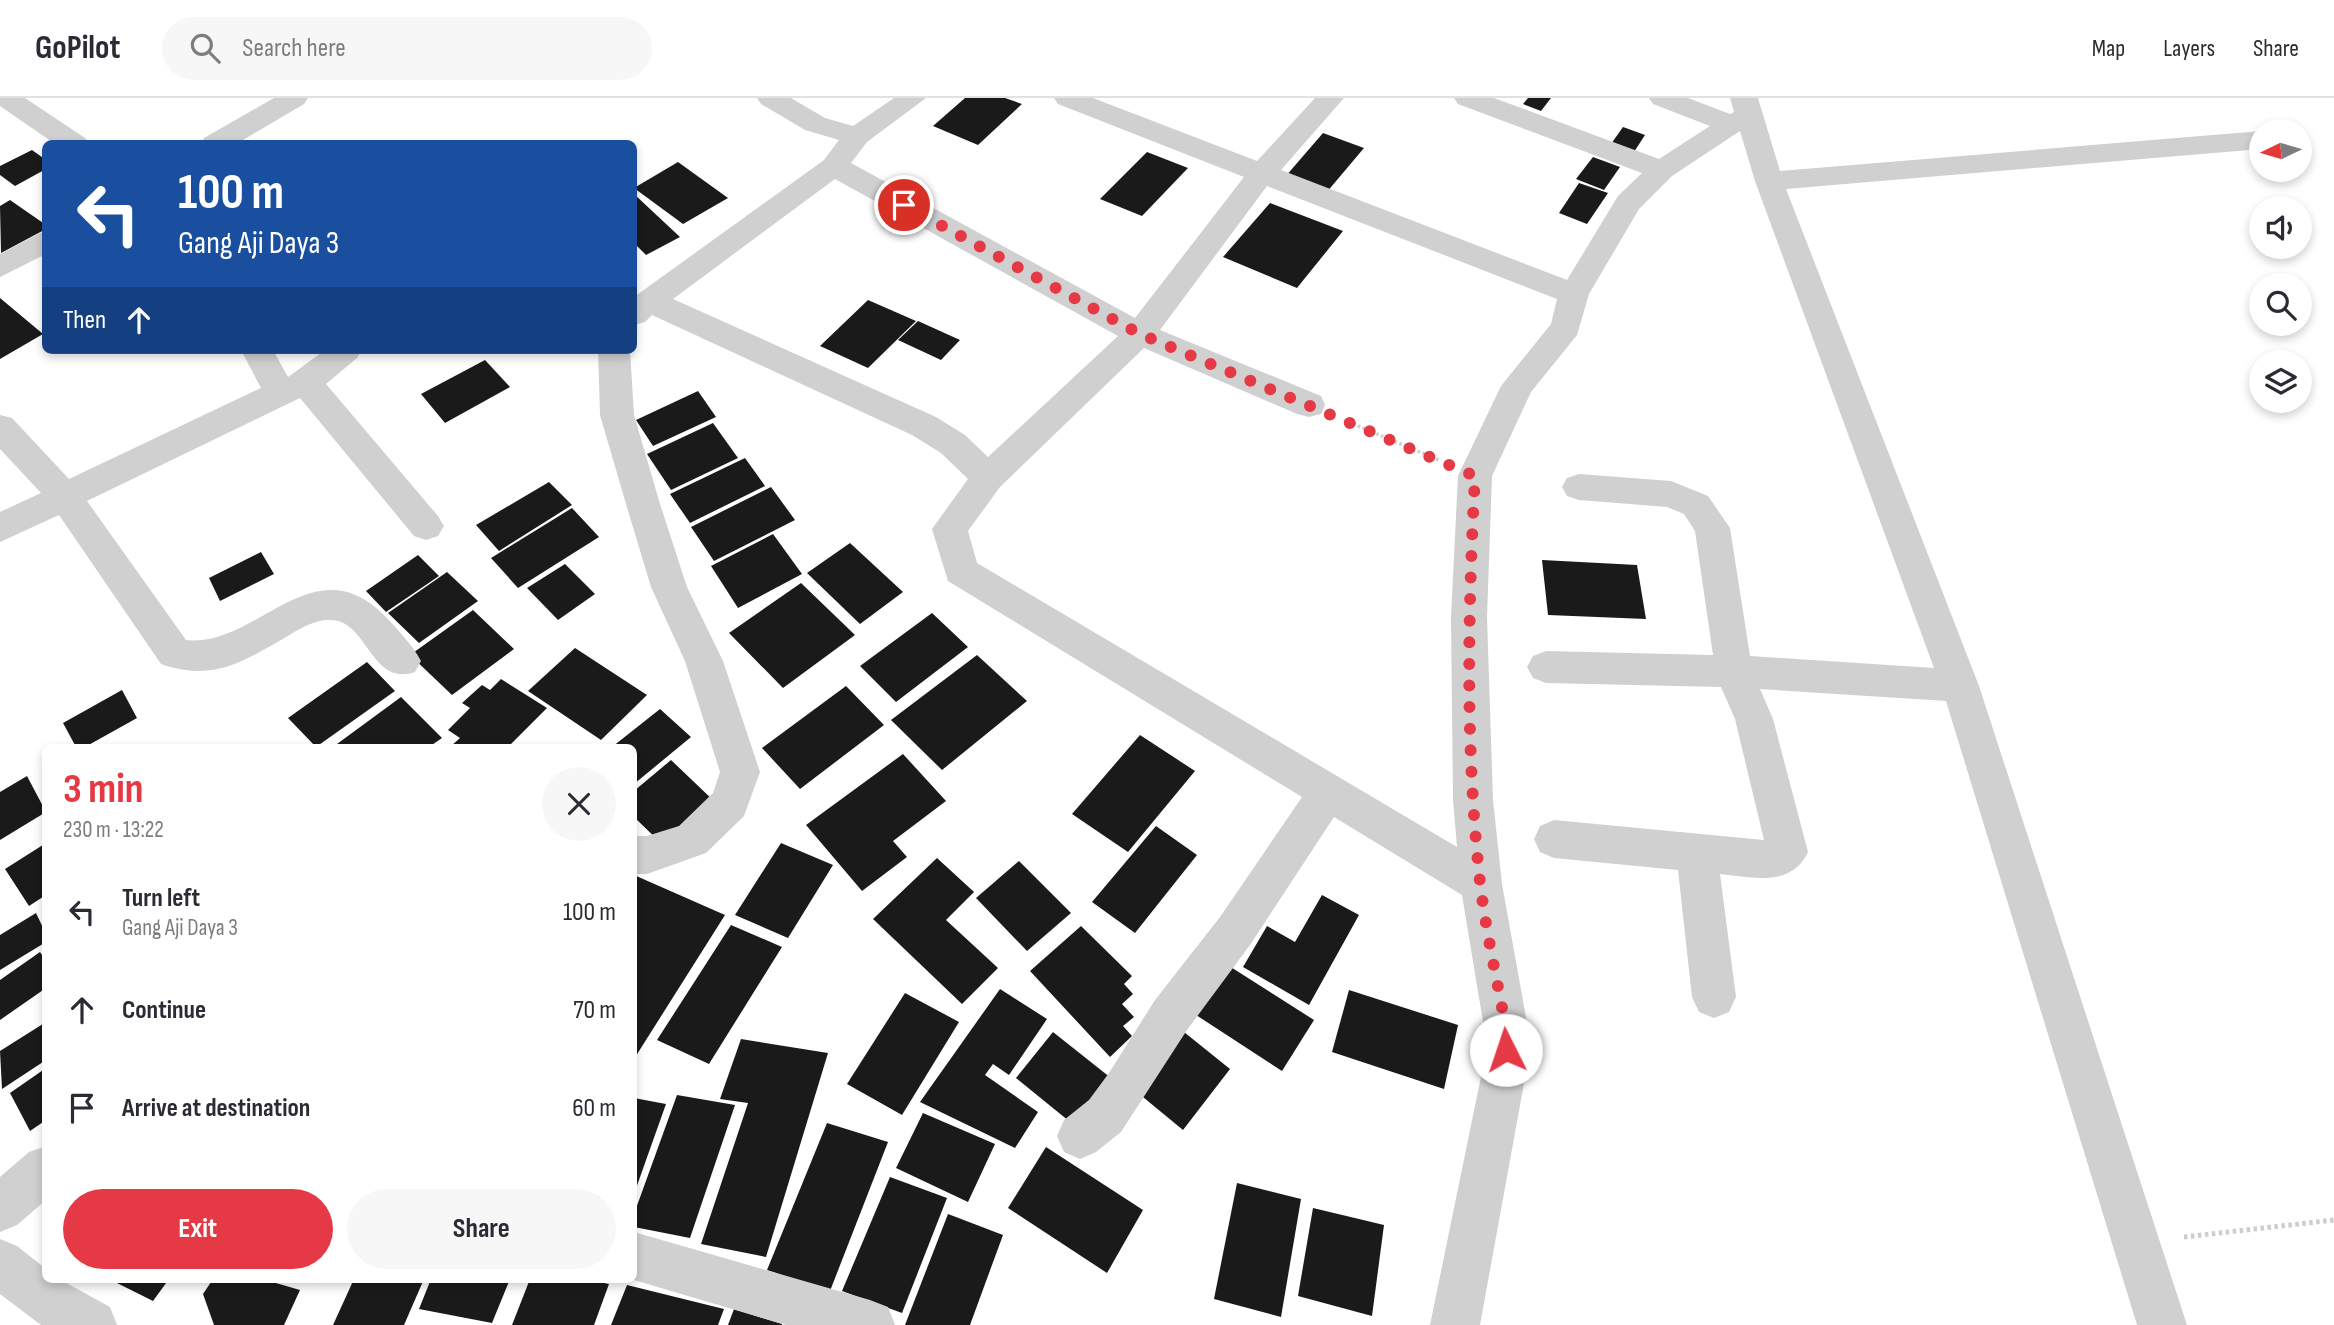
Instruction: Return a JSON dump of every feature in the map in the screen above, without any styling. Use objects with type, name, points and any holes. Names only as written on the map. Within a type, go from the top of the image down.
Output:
[{"type":"street","points":[[6,98],[69,140]]},
{"type":"street","points":[[221,140],[294,98]]},
{"type":"street","points":[[771,98],[815,124],[857,136]]},
{"type":"street","points":[[641,308],[834,166],[857,136],[912,98]]},
{"type":"street","points":[[1068,98],[1574,294]]},
{"type":"street","points":[[1330,98],[1262,173],[1140,334],[988,478],[950,529],[961,571],[1480,884]]},
{"type":"street","points":[[1468,98],[1662,170]]},
{"type":"street","points":[[1663,98],[1742,112]]},
{"type":"street","points":[[1455,1325],[1505,1067],[1507,1034],[1480,884],[1473,800],[1469,617],[1475,476],[1517,386],[1566,327],[1574,294],[1628,203],[1662,170],[1742,112]]},
{"type":"street","points":[[1742,112],[1960,686],[2138,1242],[2162,1325]]},
{"type":"street","points":[[1769,181],[2249,141]]},
{"type":"street","points":[[834,166],[1140,334],[1308,405]]},
{"type":"street","points":[[0,267],[42,242]]},
{"type":"street","points":[[641,308],[924,426],[953,444],[988,478]]},
{"type":"street","points":[[261,354],[426,526]]},
{"type":"street","points":[[0,528],[293,388],[340,354]]},
{"type":"street","points":[[614,354],[617,415],[639,492],[669,587],[704,661],[740,772],[730,803],[692,840],[647,855],[637,855]]},
{"type":"street","points":[[0,427],[64,496],[174,653],[192,657],[221,653],[316,606],[341,606],[361,617],[402,661]]},
{"type":"street","points":[[1554,839],[1774,860],[1787,852],[1754,719],[1734,671],[1712,528],[1696,505],[1671,494],[1579,486]]},
{"type":"street","points":[[1546,667],[1734,671],[1960,686]]},
{"type":"street","points":[[1080,1136],[1105,1116],[1125,1089],[1171,1015],[1235,931],[1328,792]]},
{"type":"street","points":[[1696,853],[1714,997]]},
{"type":"street","points":[[0,1208],[42,1172]]},
{"type":"street","points":[[637,1257],[870,1325]]},
{"type":"street","points":[[0,1263],[48,1302],[92,1325]]},
{"type":"path","points":[[1308,405],[1475,476]]},
{"type":"path","points":[[2138,1242],[2334,1220]]},
{"type":"building","points":[[965,98],[1005,98],[1022,104],[978,145],[933,126]]},
{"type":"building","points":[[1528,98],[1551,98],[1541,111],[1523,104]]},
{"type":"building","points":[[1623,127],[1645,135],[1634,152],[1611,144]]},
{"type":"building","points":[[1323,133],[1364,148],[1326,193],[1285,177]]},
{"type":"building","points":[[32,150],[42,157],[42,171],[15,186],[0,175],[0,166]]},
{"type":"building","points":[[1147,152],[1188,168],[1142,216],[1100,199]]},
{"type":"building","points":[[1593,157],[1620,167],[1604,190],[1576,179]]},
{"type":"building","points":[[678,162],[728,198],[683,224],[637,190],[637,186]]},
{"type":"building","points":[[1579,183],[1608,193],[1587,224],[1559,213]]},
{"type":"building","points":[[637,197],[680,237],[646,255],[637,246]]},
{"type":"building","points":[[10,200],[42,222],[42,231],[1,253],[0,206]]},
{"type":"building","points":[[1270,203],[1343,231],[1297,288],[1223,257]]},
{"type":"building","points":[[0,298],[42,335],[0,359]]},
{"type":"building","points":[[868,300],[916,321],[868,368],[820,346]]},
{"type":"building","points":[[918,321],[960,340],[941,360],[898,340]]},
{"type":"building","points":[[485,360],[510,387],[445,423],[421,394]]},
{"type":"building","points":[[698,391],[716,417],[653,446],[636,420]]},
{"type":"building","points":[[713,423],[738,458],[671,490],[647,454]]},
{"type":"building","points":[[745,458],[765,486],[690,523],[670,494]]},
{"type":"building","points":[[549,482],[572,505],[499,551],[476,525]]},
{"type":"building","points":[[771,487],[795,520],[714,561],[691,527]]},
{"type":"building","points":[[572,508],[599,537],[518,588],[491,558]]},
{"type":"building","points":[[773,534],[802,574],[738,608],[711,566]]},
{"type":"building","points":[[850,543],[903,592],[860,624],[807,573]]},
{"type":"building","points":[[261,552],[274,574],[220,601],[209,578]]},
{"type":"building","points":[[418,555],[439,576],[386,612],[366,591]]},
{"type":"building","points":[[1542,560],[1637,565],[1646,619],[1548,615]]},
{"type":"building","points":[[565,564],[595,594],[558,620],[527,588]]},
{"type":"building","points":[[447,572],[478,601],[419,643],[388,613]]},
{"type":"building","points":[[801,583],[855,635],[783,688],[729,633]]},
{"type":"building","points":[[473,610],[514,649],[452,695],[410,655]]},
{"type":"building","points":[[932,613],[968,647],[896,702],[860,666]]},
{"type":"building","points":[[575,648],[647,695],[601,740],[528,691]]},
{"type":"building","points":[[977,655],[1027,701],[942,770],[891,720]]},
{"type":"building","points":[[367,662],[395,691],[320,744],[313,744],[288,718]]},
{"type":"building","points":[[501,679],[547,708],[511,744],[453,744],[460,738],[448,730],[470,708],[462,703],[482,685],[490,690]]},
{"type":"building","points":[[846,686],[884,725],[800,789],[762,748]]},
{"type":"building","points":[[122,690],[137,718],[90,744],[74,744],[63,723]]},
{"type":"building","points":[[401,697],[442,738],[433,744],[337,744]]},
{"type":"building","points":[[660,709],[691,737],[637,782],[637,744],[616,744]]},
{"type":"building","points":[[1140,735],[1195,771],[1128,852],[1072,814]]},
{"type":"building","points":[[903,754],[946,801],[893,841],[907,857],[862,891],[806,825]]},
{"type":"building","points":[[671,760],[715,802],[664,846],[637,820],[637,788]]},
{"type":"building","points":[[27,776],[42,804],[42,814],[0,840],[0,792]]},
{"type":"building","points":[[1156,826],[1197,855],[1135,933],[1092,902]]},
{"type":"building","points":[[781,843],[833,865],[788,938],[735,915]]},
{"type":"building","points":[[42,846],[42,898],[29,906],[5,869]]},
{"type":"building","points":[[937,858],[974,892],[946,920],[998,968],[962,1004],[873,919]]},
{"type":"building","points":[[1019,861],[1071,913],[1027,951],[976,898]]},
{"type":"building","points":[[637,876],[725,915],[637,1054]]},
{"type":"building","points":[[1322,895],[1359,915],[1309,1005],[1243,967],[1267,926],[1295,942]]},
{"type":"building","points":[[36,913],[42,926],[42,944],[0,970],[0,935]]},
{"type":"building","points":[[731,925],[782,947],[709,1064],[657,1040]]},
{"type":"building","points":[[1081,926],[1132,976],[1124,984],[1133,994],[1122,1004],[1134,1017],[1123,1026],[1132,1036],[1110,1057],[1030,971]]},
{"type":"building","points":[[40,952],[42,955],[42,991],[0,1020],[0,980]]},
{"type":"building","points":[[1226,964],[1314,1020],[1282,1071],[1193,1013]]},
{"type":"building","points":[[1000,989],[1047,1019],[1009,1075],[993,1064],[985,1075],[1038,1112],[1015,1148],[920,1102]]},
{"type":"building","points":[[1349,990],[1458,1025],[1444,1089],[1332,1052]]},
{"type":"building","points":[[905,993],[959,1022],[902,1115],[847,1084]]},
{"type":"building","points":[[42,1025],[42,1063],[2,1089],[0,1051]]},
{"type":"building","points":[[1179,1028],[1230,1069],[1183,1130],[1132,1088]]},
{"type":"building","points":[[1053,1032],[1116,1082],[1080,1130],[1016,1078]]},
{"type":"building","points":[[741,1039],[828,1053],[766,1257],[701,1244],[748,1103],[720,1099]]},
{"type":"building","points":[[42,1071],[42,1123],[30,1131],[10,1093]]},
{"type":"building","points":[[677,1095],[735,1105],[690,1238],[637,1228],[637,1206]]},
{"type":"building","points":[[637,1099],[666,1104],[637,1186]]},
{"type":"building","points":[[923,1113],[995,1144],[968,1202],[896,1168]]},
{"type":"building","points":[[827,1123],[888,1142],[830,1291],[767,1270]]},
{"type":"building","points":[[1046,1147],[1143,1210],[1107,1273],[1008,1208]]},
{"type":"building","points":[[890,1177],[947,1198],[902,1313],[842,1291]]},
{"type":"building","points":[[1237,1183],[1301,1199],[1281,1317],[1214,1299]]},
{"type":"building","points":[[1313,1208],[1384,1225],[1372,1316],[1298,1296]]},
{"type":"building","points":[[948,1214],[1003,1235],[970,1325],[905,1325]]},
{"type":"building","points":[[117,1283],[166,1283],[153,1301]]},
{"type":"building","points":[[210,1283],[276,1283],[300,1290],[284,1325],[214,1325],[203,1294]]},
{"type":"building","points":[[352,1283],[422,1283],[404,1325],[333,1325]]},
{"type":"building","points":[[429,1283],[508,1283],[492,1323],[419,1309]]},
{"type":"building","points":[[528,1283],[609,1284],[594,1325],[512,1325]]},
{"type":"building","points":[[627,1285],[724,1309],[718,1325],[611,1325]]},
{"type":"building","points":[[734,1309],[782,1324],[782,1325],[728,1325]]},
{"type":"route","points":[[904,205],[1140,334],[1475,476],[1469,617],[1473,800],[1480,884],[1507,1034],[1506,1050]]}]
